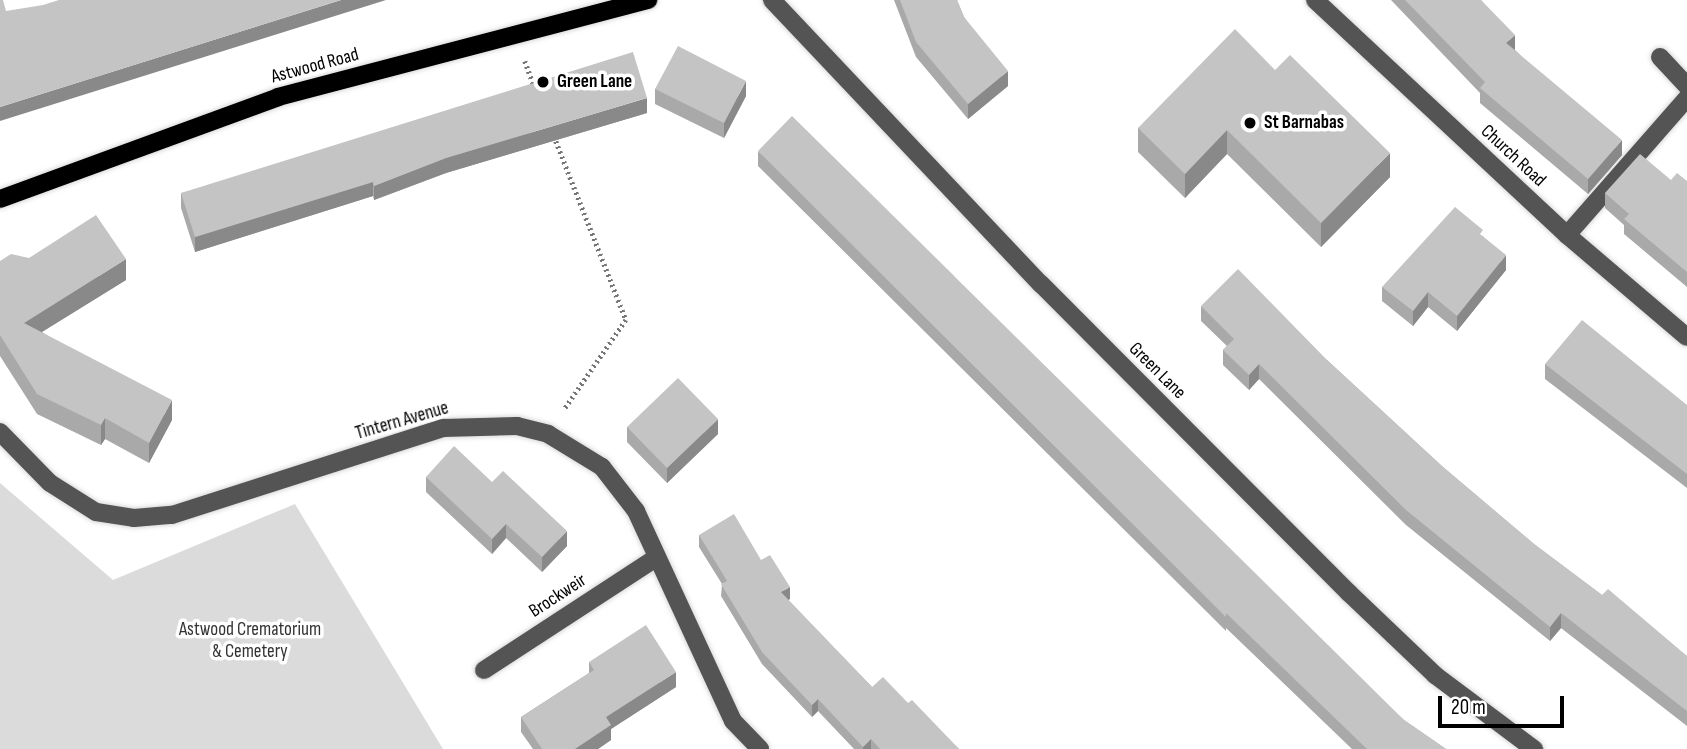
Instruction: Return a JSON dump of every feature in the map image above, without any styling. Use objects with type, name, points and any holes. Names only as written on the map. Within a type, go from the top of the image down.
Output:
[{"type":"main road","name":"Astwood Road","points":[[0,198],[278,97],[649,0]]},
{"type":"street","name":"Green Lane","points":[[772,0],[1041,284],[1349,593],[1435,675],[1534,749]]},
{"type":"street","name":"Church Road","points":[[1315,0],[1567,235],[1687,337]]},
{"type":"street","points":[[1660,57],[1687,86]]},
{"type":"street","points":[[1567,235],[1687,98]]},
{"type":"street","name":"Tintern Avenue","points":[[0,432],[50,483],[96,512],[134,518],[172,515],[443,428],[517,426],[548,434],[601,467],[636,511],[733,722],[760,749]]},
{"type":"street","name":"Brockweir","points":[[484,670],[656,558]]},
{"type":"path","points":[[514,35],[539,98]]},
{"type":"path","points":[[548,434],[625,320],[549,124]]},
{"type":"green space","name":"Astwood Crematorium & Cemetery","points":[[0,483],[113,580],[295,504],[443,749],[0,749]]},
{"type":"building","points":[[0,0],[3,0],[6,11],[59,0],[341,0],[0,107]]},
{"type":"building","points":[[900,0],[957,0],[964,17],[1008,71],[968,104],[916,42]]},
{"type":"building","points":[[1405,0],[1481,0],[1515,35],[1506,43],[1622,140],[1588,179],[1480,88],[1485,82]]},
{"type":"building","name":"St Barnabas","points":[[1235,29],[1275,70],[1290,55],[1390,153],[1321,223],[1227,130],[1185,174],[1138,128]]},
{"type":"building","points":[[678,46],[746,81],[724,123],[655,89]]},
{"type":"building","points":[[633,52],[647,98],[446,158],[374,186],[373,182],[195,237],[181,193]]},
{"type":"building","points":[[792,116],[1404,720],[1446,749],[1367,749],[1226,613],[1226,617],[758,151]]},
{"type":"building","points":[[1640,154],[1671,180],[1677,173],[1687,181],[1687,272],[1624,219],[1629,214],[1605,193]]},
{"type":"building","points":[[1455,207],[1483,230],[1480,234],[1506,255],[1457,316],[1428,292],[1413,311],[1382,287]]},
{"type":"building","points":[[96,215],[126,259],[24,323],[172,400],[149,443],[105,418],[101,425],[37,394],[0,335],[0,261],[11,254],[29,258]]},
{"type":"building","points":[[1238,269],[1327,360],[1443,467],[1534,544],[1602,595],[1608,589],[1687,656],[1687,711],[1561,613],[1550,627],[1406,510],[1259,364],[1249,375],[1223,350],[1234,339],[1201,306]]},
{"type":"building","points":[[1582,320],[1687,405],[1687,474],[1545,364]]},
{"type":"building","points":[[678,378],[718,419],[667,468],[627,427]]},
{"type":"building","points":[[454,446],[492,482],[503,471],[567,531],[542,557],[506,524],[492,539],[426,477]]},
{"type":"building","points":[[734,514],[761,560],[770,555],[790,587],[781,592],[872,687],[883,677],[908,703],[912,700],[959,749],[880,749],[871,739],[863,747],[818,699],[812,705],[762,652],[721,584],[727,581],[699,535]]},
{"type":"building","points":[[646,625],[676,672],[606,717],[611,725],[575,749],[542,749],[521,717],[594,670],[589,662]]},
{"type":"place","name":"Green Lane","points":[[543,82]]},
{"type":"place","name":"St Barnabas","points":[[1250,123]]}]
